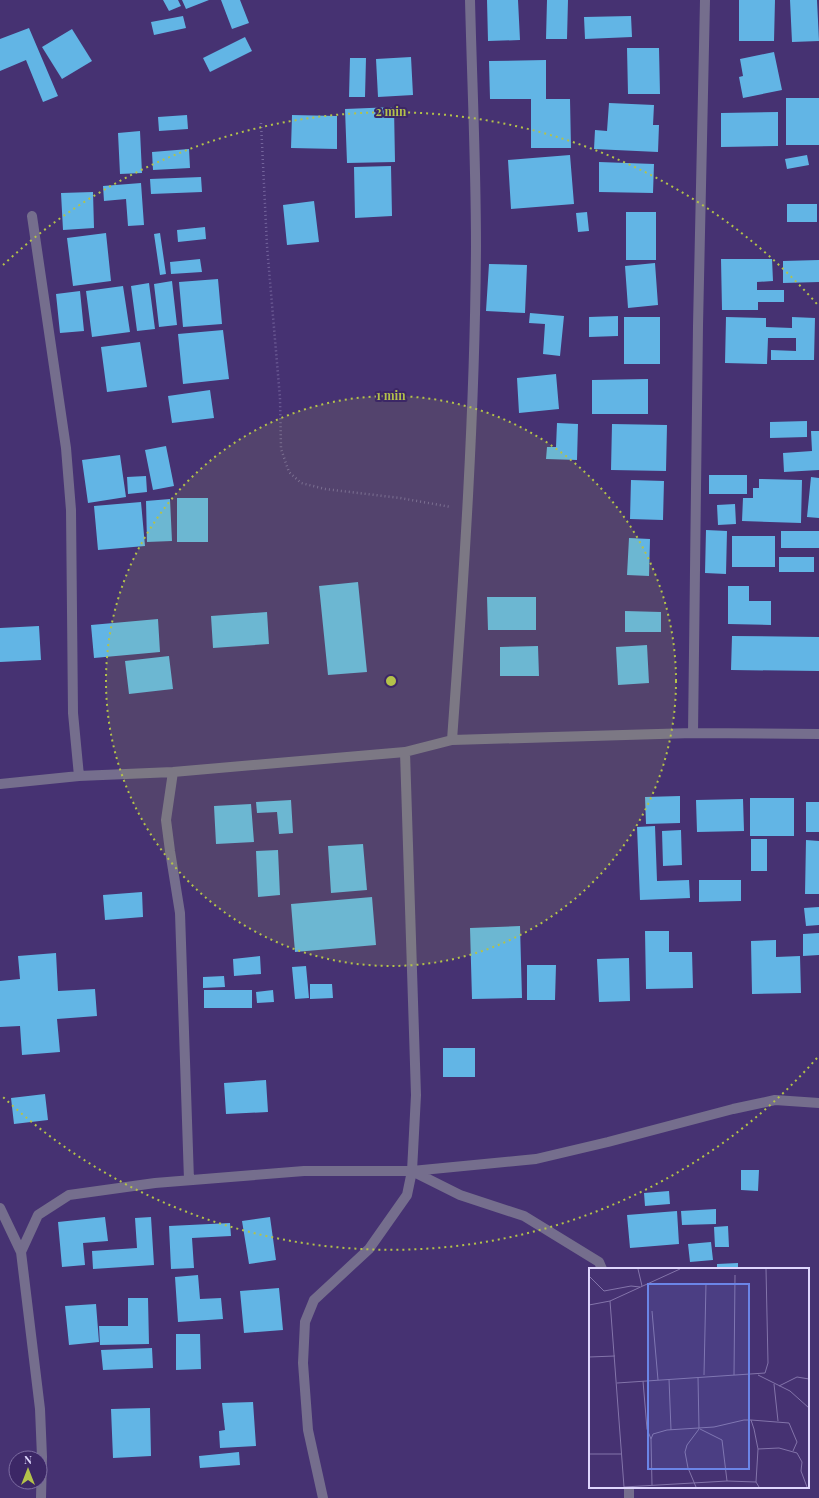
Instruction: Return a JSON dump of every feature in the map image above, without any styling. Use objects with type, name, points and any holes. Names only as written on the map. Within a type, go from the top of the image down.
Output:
[{"type":"street","points":[[452,740],[474,365],[476,244],[470,0]]},
{"type":"street","points":[[693,733],[698,318],[705,0]]},
{"type":"street","points":[[32,216],[66,448],[71,510],[73,713],[79,776]]},
{"type":"street","points":[[0,784],[79,776],[173,772],[405,752],[452,740],[693,733],[819,734]]},
{"type":"street","points":[[323,1498],[308,1430],[303,1363],[305,1322],[314,1300],[369,1249],[407,1196],[412,1171],[416,1095],[405,752]]},
{"type":"street","points":[[173,772],[166,820],[180,913],[188,1180]]},
{"type":"street","points":[[21,1252],[38,1215],[69,1195],[155,1182],[304,1171],[412,1171],[466,1167],[536,1159],[775,1100],[819,1103]]},
{"type":"street","points":[[412,1171],[460,1195],[524,1216],[599,1262],[602,1268]]},
{"type":"street","points":[[0,1208],[21,1252],[40,1409],[42,1457],[41,1498]]},
{"type":"path","points":[[261,123],[267,246],[280,398],[281,449],[289,472],[301,483],[325,489],[400,498],[466,510]]},
{"type":"building","points":[[163,0],[178,0],[181,6],[169,11]]},
{"type":"building","points":[[182,0],[209,0],[186,9]]},
{"type":"building","points":[[221,0],[240,0],[249,23],[232,29]]},
{"type":"building","points":[[487,0],[518,0],[520,40],[488,41]]},
{"type":"building","points":[[547,0],[568,0],[567,39],[546,39]]},
{"type":"building","points":[[739,0],[775,0],[774,41],[739,41]]},
{"type":"building","points":[[790,0],[817,0],[819,41],[792,42]]},
{"type":"building","points":[[183,16],[186,28],[154,35],[151,22]]},
{"type":"building","points":[[631,16],[632,37],[585,39],[584,17]]},
{"type":"building","points":[[29,28],[58,96],[43,102],[26,60],[0,71],[0,39]]},
{"type":"building","points":[[72,29],[92,61],[62,79],[42,47]]},
{"type":"building","points":[[245,37],[252,51],[210,72],[203,58]]},
{"type":"building","points":[[627,48],[659,48],[660,94],[628,94]]},
{"type":"building","points":[[774,52],[782,90],[743,98],[739,77],[743,76],[740,59]]},
{"type":"building","points":[[411,57],[413,95],[378,97],[376,59]]},
{"type":"building","points":[[350,58],[366,58],[365,97],[349,97]]},
{"type":"building","points":[[546,60],[546,99],[570,99],[571,148],[531,148],[531,99],[490,99],[489,61]]},
{"type":"building","points":[[786,98],[819,98],[819,145],[786,145]]},
{"type":"building","points":[[609,103],[654,105],[653,125],[659,125],[658,152],[594,149],[595,130],[607,131]]},
{"type":"building","points":[[394,107],[395,162],[347,163],[345,109]]},
{"type":"building","points":[[778,112],[778,146],[721,147],[721,113]]},
{"type":"building","points":[[187,115],[188,129],[159,131],[158,117]]},
{"type":"building","points":[[292,115],[337,116],[337,149],[291,148]]},
{"type":"building","points":[[140,131],[142,173],[120,174],[118,133]]},
{"type":"building","points":[[189,149],[190,168],[153,170],[152,152]]},
{"type":"building","points":[[570,155],[574,204],[511,209],[508,160]]},
{"type":"building","points":[[807,155],[809,165],[787,169],[785,159]]},
{"type":"building","points":[[599,162],[654,164],[653,193],[599,192]]},
{"type":"building","points":[[391,166],[392,216],[355,218],[354,167]]},
{"type":"building","points":[[201,177],[202,192],[151,194],[150,179]]},
{"type":"building","points":[[141,183],[144,225],[128,226],[126,199],[104,201],[103,186]]},
{"type":"building","points":[[93,192],[94,228],[63,230],[61,193]]},
{"type":"building","points":[[314,201],[319,242],[287,245],[283,205]]},
{"type":"building","points":[[787,204],[817,204],[817,222],[787,222]]},
{"type":"building","points":[[587,212],[589,231],[578,232],[576,213]]},
{"type":"building","points":[[626,212],[656,212],[656,260],[626,260]]},
{"type":"building","points":[[205,227],[206,239],[178,242],[177,230]]},
{"type":"building","points":[[106,233],[111,281],[73,286],[67,238]]},
{"type":"building","points":[[160,233],[166,274],[160,275],[154,234]]},
{"type":"building","points":[[200,259],[202,272],[171,274],[170,262]]},
{"type":"building","points":[[721,259],[772,259],[773,281],[757,282],[757,290],[784,290],[784,302],[758,302],[758,310],[722,310]]},
{"type":"building","points":[[819,260],[819,282],[783,283],[783,261]]},
{"type":"building","points":[[655,263],[658,305],[628,308],[625,266]]},
{"type":"building","points":[[489,264],[527,265],[525,313],[486,311]]},
{"type":"building","points":[[218,279],[222,324],[183,327],[179,282]]},
{"type":"building","points":[[172,281],[177,325],[159,327],[154,284]]},
{"type":"building","points":[[149,283],[155,329],[137,331],[131,286]]},
{"type":"building","points":[[123,286],[130,332],[92,337],[86,291]]},
{"type":"building","points":[[80,291],[84,331],[60,333],[56,294]]},
{"type":"building","points":[[530,313],[564,316],[560,356],[543,354],[545,324],[529,323]]},
{"type":"building","points":[[618,316],[618,336],[589,337],[589,317]]},
{"type":"building","points":[[624,317],[660,317],[660,364],[624,364]]},
{"type":"building","points":[[726,317],[766,318],[766,327],[792,328],[792,317],[815,318],[814,360],[771,360],[771,350],[796,351],[796,338],[768,338],[767,364],[725,363]]},
{"type":"building","points":[[223,330],[229,379],[183,384],[178,334]]},
{"type":"building","points":[[140,342],[147,387],[107,392],[101,347]]},
{"type":"building","points":[[556,374],[559,409],[519,413],[517,378]]},
{"type":"building","points":[[648,379],[648,414],[592,414],[592,380]]},
{"type":"building","points":[[210,390],[214,418],[172,423],[168,396]]},
{"type":"building","points":[[807,421],[807,437],[770,438],[770,422]]},
{"type":"building","points":[[557,423],[578,424],[577,460],[546,459],[547,447],[556,447]]},
{"type":"building","points":[[612,424],[667,425],[666,471],[611,470]]},
{"type":"building","points":[[811,431],[819,431],[819,470],[784,472],[783,453],[812,451]]},
{"type":"building","points":[[166,446],[174,486],[153,490],[145,450]]},
{"type":"building","points":[[120,455],[126,497],[88,503],[82,460]]},
{"type":"building","points":[[709,475],[747,475],[747,494],[709,494]]},
{"type":"building","points":[[146,476],[147,492],[128,494],[127,477]]},
{"type":"building","points":[[811,477],[819,478],[819,518],[807,517]]},
{"type":"building","points":[[759,479],[802,480],[801,523],[742,521],[743,498],[753,498],[753,488],[759,488]]},
{"type":"building","points":[[631,480],[664,481],[663,520],[630,519]]},
{"type":"building","points":[[177,498],[208,498],[208,542],[177,542]]},
{"type":"building","points":[[170,499],[172,541],[147,542],[146,501]]},
{"type":"building","points":[[141,502],[145,546],[98,550],[94,506]]},
{"type":"building","points":[[735,504],[736,524],[718,525],[717,505]]},
{"type":"building","points":[[706,530],[727,531],[726,574],[705,573]]},
{"type":"building","points":[[781,531],[819,531],[819,548],[781,548]]},
{"type":"building","points":[[732,536],[775,536],[775,567],[732,567]]},
{"type":"building","points":[[629,538],[650,539],[649,576],[627,575]]},
{"type":"building","points":[[779,557],[814,557],[814,572],[779,572]]},
{"type":"building","points":[[358,582],[367,672],[328,675],[319,586]]},
{"type":"building","points":[[728,586],[749,586],[749,601],[771,601],[771,625],[728,624]]},
{"type":"building","points":[[487,597],[536,597],[536,630],[488,630]]},
{"type":"building","points":[[625,611],[661,612],[661,632],[625,632]]},
{"type":"building","points":[[267,612],[269,644],[213,648],[211,616]]},
{"type":"building","points":[[158,619],[160,652],[94,658],[91,625]]},
{"type":"building","points":[[39,626],[41,660],[0,662],[0,628]]},
{"type":"building","points":[[732,636],[819,637],[819,671],[731,670]]},
{"type":"building","points":[[647,645],[649,683],[618,685],[616,647]]},
{"type":"building","points":[[538,646],[539,676],[500,676],[500,647]]},
{"type":"building","points":[[169,656],[173,689],[129,694],[125,661]]},
{"type":"building","points":[[680,796],[680,823],[646,824],[645,797]]},
{"type":"building","points":[[750,798],[794,798],[794,836],[750,836]]},
{"type":"building","points":[[743,799],[744,831],[697,832],[696,800]]},
{"type":"building","points":[[291,800],[293,833],[279,834],[277,812],[257,813],[256,802]]},
{"type":"building","points":[[806,802],[819,802],[819,832],[806,832]]},
{"type":"building","points":[[251,804],[254,842],[216,844],[214,806]]},
{"type":"building","points":[[655,826],[657,881],[689,880],[690,898],[640,900],[637,827]]},
{"type":"building","points":[[681,830],[682,865],[663,866],[662,831]]},
{"type":"building","points":[[751,839],[767,839],[767,871],[751,871]]},
{"type":"building","points":[[806,840],[819,841],[819,894],[805,894]]},
{"type":"building","points":[[363,844],[367,890],[331,893],[328,846]]},
{"type":"building","points":[[278,850],[280,895],[258,897],[256,851]]},
{"type":"building","points":[[699,880],[741,880],[741,901],[699,902]]},
{"type":"building","points":[[142,892],[143,917],[105,920],[103,895]]},
{"type":"building","points":[[372,897],[376,945],[295,952],[291,904]]},
{"type":"building","points":[[819,907],[819,925],[806,926],[804,908]]},
{"type":"building","points":[[520,926],[522,998],[472,999],[470,928]]},
{"type":"building","points":[[645,931],[669,931],[669,952],[692,952],[693,988],[646,989]]},
{"type":"building","points":[[819,933],[819,955],[803,956],[803,934]]},
{"type":"building","points":[[776,940],[776,957],[800,956],[801,993],[752,994],[751,941]]},
{"type":"building","points":[[56,953],[58,991],[95,989],[97,1016],[57,1019],[60,1052],[22,1055],[20,1026],[0,1027],[0,981],[20,979],[18,956]]},
{"type":"building","points":[[260,956],[261,974],[234,976],[233,959]]},
{"type":"building","points":[[629,958],[630,1001],[599,1002],[597,959]]},
{"type":"building","points":[[527,965],[556,965],[555,1000],[527,1000]]},
{"type":"building","points":[[306,966],[309,998],[295,999],[292,967]]},
{"type":"building","points":[[224,976],[225,987],[203,988],[203,977]]},
{"type":"building","points":[[310,984],[332,984],[333,998],[310,999]]},
{"type":"building","points":[[204,990],[252,990],[252,1008],[204,1008]]},
{"type":"building","points":[[273,990],[274,1002],[257,1003],[256,992]]},
{"type":"building","points":[[443,1048],[475,1048],[475,1077],[443,1077]]},
{"type":"building","points":[[266,1080],[268,1112],[226,1114],[224,1083]]},
{"type":"building","points":[[45,1094],[48,1120],[14,1124],[11,1098]]},
{"type":"building","points":[[741,1170],[759,1170],[758,1191],[741,1190]]},
{"type":"building","points":[[669,1191],[670,1204],[645,1206],[644,1193]]},
{"type":"building","points":[[716,1209],[716,1224],[682,1225],[681,1211]]},
{"type":"building","points":[[677,1211],[679,1244],[630,1248],[627,1215]]},
{"type":"building","points":[[105,1217],[108,1241],[83,1243],[85,1265],[62,1267],[58,1222]]},
{"type":"building","points":[[151,1217],[154,1265],[93,1269],[92,1251],[137,1248],[135,1218]]},
{"type":"building","points":[[270,1217],[276,1260],[249,1264],[242,1221]]},
{"type":"building","points":[[230,1223],[231,1236],[192,1238],[194,1268],[171,1269],[169,1226]]},
{"type":"building","points":[[728,1226],[729,1247],[715,1247],[714,1227]]},
{"type":"building","points":[[711,1242],[713,1260],[690,1262],[688,1244]]},
{"type":"building","points":[[738,1263],[738,1268],[717,1268],[717,1264]]},
{"type":"building","points":[[198,1275],[200,1299],[221,1298],[223,1319],[178,1322],[175,1277]]},
{"type":"building","points":[[279,1288],[283,1330],[244,1333],[240,1291]]},
{"type":"building","points":[[128,1298],[148,1298],[149,1344],[100,1345],[99,1326],[128,1326]]},
{"type":"building","points":[[96,1304],[99,1342],[69,1345],[65,1306]]},
{"type":"building","points":[[176,1334],[200,1334],[201,1369],[176,1370]]},
{"type":"building","points":[[152,1348],[153,1368],[103,1370],[101,1350]]},
{"type":"building","points":[[253,1402],[256,1446],[220,1448],[219,1431],[225,1430],[222,1403]]},
{"type":"building","points":[[150,1408],[151,1456],[113,1458],[111,1409]]},
{"type":"building","points":[[239,1452],[240,1465],[200,1468],[199,1456]]}]
